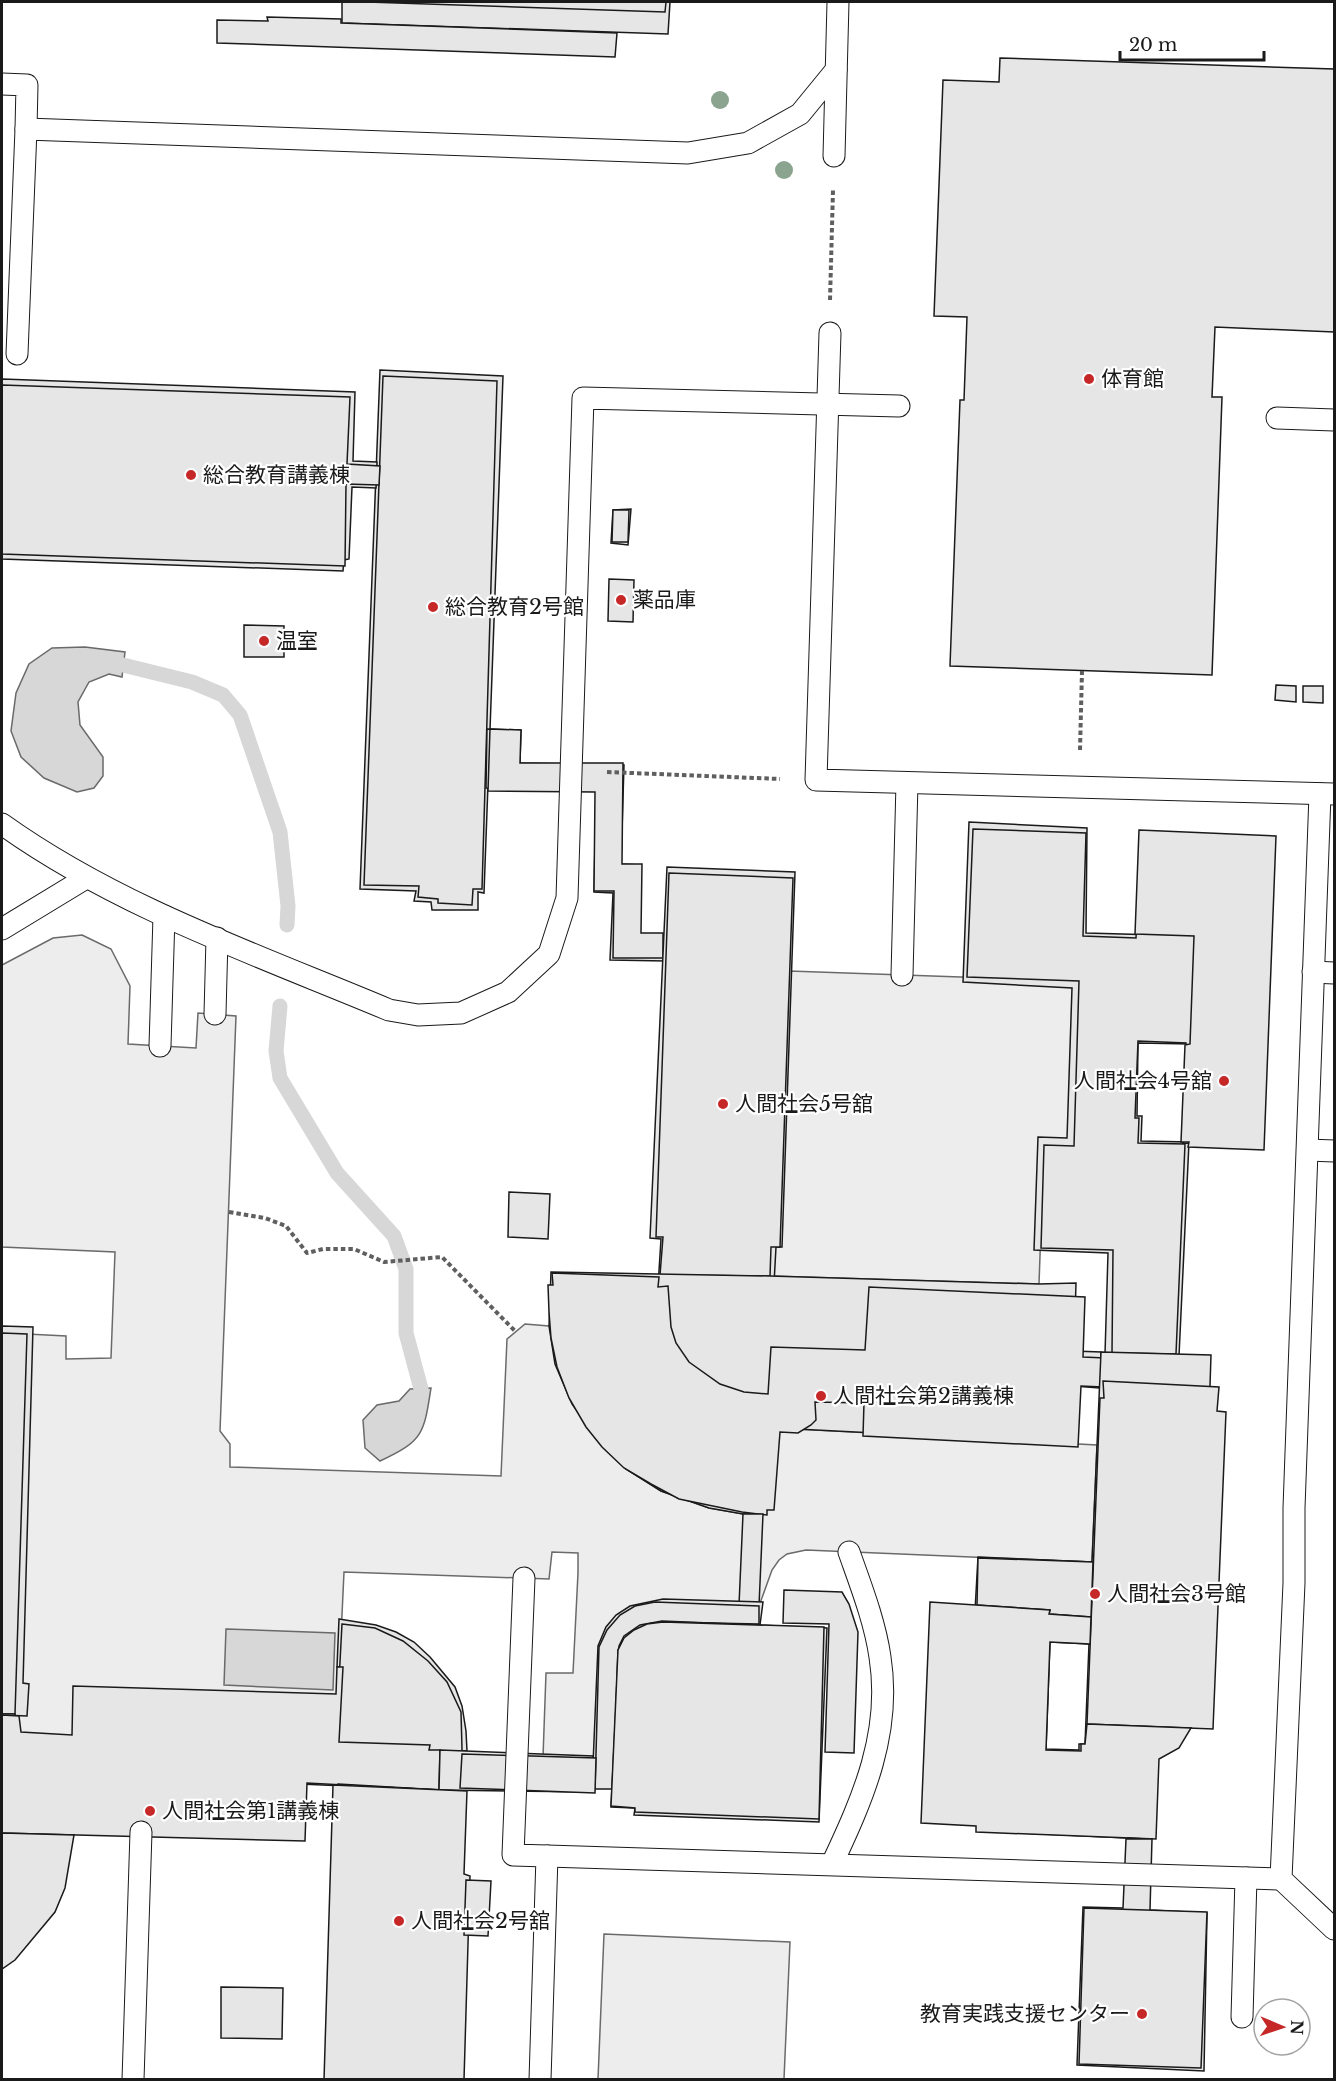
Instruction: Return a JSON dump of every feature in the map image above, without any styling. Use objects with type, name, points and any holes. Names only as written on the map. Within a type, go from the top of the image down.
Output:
[{"type":"lane","points":[[834,156],[838,2]]},
{"type":"lane","points":[[26,129],[688,153],[748,143],[800,114],[836,70]]},
{"type":"lane","points":[[2,84],[27,85],[17,354]]},
{"type":"lane","points":[[830,333],[816,780],[1327,794],[1313,972],[1294,1508],[1294,1583],[1281,1879]]},
{"type":"lane","points":[[2,824],[86,878],[164,916],[389,1010],[418,1015],[461,1013],[508,992],[549,954],[567,898],[584,398],[827,406],[899,406]]},
{"type":"lane","points":[[1277,418],[1335,420]]},
{"type":"lane","points":[[902,975],[907,783]]},
{"type":"lane","points":[[2,929],[86,878]]},
{"type":"lane","points":[[160,1046],[164,916]]},
{"type":"lane","points":[[215,1014],[217,938]]},
{"type":"lane","points":[[1313,972],[1335,973]]},
{"type":"lane","points":[[1308,1150],[1335,1151]]},
{"type":"lane","points":[[832,1864],[856,1815],[871,1776],[884,1697],[880,1657],[849,1552]]},
{"type":"lane","points":[[524,1578],[513,1855],[1281,1879],[1335,1929]]},
{"type":"lane","points":[[133,2079],[141,1832]]},
{"type":"lane","points":[[540,2079],[547,1856]]},
{"type":"lane","points":[[1242,2017],[1246,1878]]},
{"type":"path","points":[[830,333],[834,156]]},
{"type":"path","points":[[1078,787],[1082,671]]},
{"type":"path","points":[[570,771],[816,780]]},
{"type":"path","points":[[229,1212],[265,1218],[286,1226],[308,1253],[335,1248],[354,1249],[384,1263],[442,1257],[516,1332]]},
{"type":"shaded area","points":[[85,647],[125,652],[122,677],[109,674],[89,682],[78,702],[80,725],[103,757],[103,776],[94,788],[77,792],[44,778],[21,757],[11,731],[16,693],[29,664],[52,648]]},
{"type":"shaded area","points":[[82,935],[111,949],[130,986],[128,1044],[196,1048],[198,1013],[236,1016],[220,1431],[230,1444],[230,1467],[501,1476],[507,1339],[525,1324],[549,1326],[626,1469],[661,1491],[709,1508],[743,1514],[777,1428],[1097,1445],[1092,1562],[806,1550],[787,1554],[779,1560],[772,1570],[759,1606],[655,1602],[596,1758],[543,1757],[546,1673],[573,1673],[578,1573],[578,1553],[552,1552],[549,1579],[344,1572],[338,1700],[78,1741],[15,1739],[27,1334],[66,1336],[66,1359],[111,1358],[115,1252],[2,1247],[2,965],[53,938]]},
{"type":"shaded area","points":[[789,971],[1079,981],[1074,1146],[1044,1145],[1039,1284],[770,1276],[771,1247],[780,1247]]},
{"type":"shaded area","points":[[431,1388],[423,1426],[413,1441],[405,1448],[380,1461],[365,1448],[363,1420],[377,1405],[399,1401],[410,1389]]},
{"type":"shaded area","points":[[226,1629],[335,1633],[333,1690],[224,1685]]},
{"type":"shaded area","points":[[604,1934],[790,1942],[784,2079],[598,2079]]},
{"type":"building","points":[[342,2],[670,2],[668,34],[342,23]]},
{"type":"building","points":[[367,2],[666,2],[665,12]]},
{"type":"building","points":[[267,17],[341,19],[341,23],[617,33],[615,57],[217,43],[217,20],[268,21]]},
{"type":"building","name":"体育館","points":[[1000,58],[1334,69],[1334,332],[1215,327],[1212,397],[1222,397],[1212,675],[950,666],[960,400],[964,400],[967,317],[934,316],[943,80],[999,82]]},
{"type":"building","name":"総合教育2号館","points":[[380,370],[503,376],[484,893],[478,892],[478,910],[432,910],[431,902],[414,901],[416,891],[360,889]]},
{"type":"building","name":"総合教育2号館","points":[[383,376],[497,381],[482,889],[473,889],[472,905],[438,903],[438,899],[418,897],[419,886],[364,885]]},
{"type":"building","name":"総合教育講義棟","points":[[2,379],[355,392],[353,461],[377,462],[376,488],[352,487],[349,559],[344,560],[343,571],[2,559]]},
{"type":"building","name":"総合教育講義棟","points":[[2,385],[350,397],[347,464],[380,466],[379,485],[346,484],[345,566],[2,554]]},
{"type":"building","points":[[631,509],[628,545],[611,543],[613,510]]},
{"type":"building","points":[[613,510],[629,510],[628,542],[612,542]]},
{"type":"building","name":"薬品庫","points":[[609,579],[634,580],[633,622],[608,621]]},
{"type":"building","name":"温室","points":[[244,625],[284,626],[284,657],[244,657]]},
{"type":"building","points":[[1276,685],[1296,686],[1296,702],[1275,700]]},
{"type":"building","points":[[1303,686],[1323,686],[1323,703],[1303,702]]},
{"type":"building","points":[[487,729],[521,730],[520,763],[624,765],[621,864],[640,865],[639,934],[667,935],[666,961],[610,960],[613,893],[594,892],[596,791],[486,788]]},
{"type":"building","points":[[490,729],[521,730],[520,763],[623,763],[622,864],[642,864],[641,933],[663,933],[663,958],[613,958],[614,891],[594,891],[595,792],[488,791]]},
{"type":"building","name":"人間社会4号舘","points":[[969,822],[1087,828],[1086,933],[1194,936],[1190,1044],[1138,1043],[1137,1116],[1142,1116],[1141,1141],[1189,1142],[1179,1356],[1105,1354],[1108,1253],[1034,1250],[1038,1137],[1067,1138],[1072,988],[963,982]]},
{"type":"building","name":"人間社会4号舘","points":[[973,829],[1086,833],[1083,936],[1136,938],[1141,837],[1272,841],[1261,1146],[1183,1143],[1186,1043],[1138,1041],[1135,1118],[1139,1118],[1138,1143],[1185,1144],[1176,1354],[1112,1353],[1113,1250],[1041,1248],[1044,1145],[1074,1146],[1079,981],[967,977]]},
{"type":"building","points":[[1139,830],[1276,836],[1264,1150],[1188,1147],[1189,1142],[1181,1142],[1185,1045],[1190,1044],[1194,936],[1135,934]]},
{"type":"building","name":"人間社会5号舘","points":[[667,867],[795,872],[782,1247],[776,1247],[768,1394],[730,1388],[705,1375],[689,1362],[676,1343],[669,1313],[668,1286],[658,1287],[661,1239],[650,1238]]},
{"type":"building","name":"人間社会5号舘","points":[[669,873],[793,878],[780,1247],[771,1247],[770,1276],[660,1275],[663,1237],[656,1237]]},
{"type":"building","points":[[509,1192],[550,1194],[548,1239],[508,1237]]},
{"type":"building","name":"人間社会第2講義棟","points":[[551,1272],[1076,1283],[1074,1351],[1101,1352],[1099,1388],[1074,1386],[1072,1443],[777,1428],[772,1509],[764,1509],[763,1514],[743,1514],[709,1508],[661,1491],[626,1469],[596,1438],[572,1404],[555,1364],[549,1326]]},
{"type":"building","name":"人間社会第2講義棟","points":[[552,1273],[659,1277],[658,1287],[668,1286],[671,1327],[676,1343],[689,1362],[720,1384],[744,1392],[768,1394],[771,1347],[865,1350],[869,1287],[1085,1297],[1083,1357],[1105,1358],[1105,1354],[1164,1356],[1163,1384],[1103,1381],[1103,1387],[1081,1386],[1078,1447],[863,1436],[864,1403],[815,1402],[816,1420],[811,1425],[798,1433],[780,1432],[774,1510],[767,1510],[767,1515],[742,1512],[679,1499],[651,1484],[624,1468],[602,1447],[586,1427],[569,1398],[557,1367],[549,1312],[548,1285],[553,1285]]},
{"type":"building","points":[[2,1326],[33,1327],[23,1683],[29,1684],[27,1716],[2,1715]]},
{"type":"building","points":[[2,1333],[27,1334],[15,1714],[2,1714]]},
{"type":"building","name":"人間社会3号館","points":[[1101,1352],[1211,1355],[1209,1417],[1221,1419],[1209,1724],[1189,1723],[1176,1744],[1150,1758],[1147,1839],[977,1831],[977,1822],[924,1820],[933,1608],[975,1611],[978,1557],[1092,1562]],"holes":[[[1050,1642],[1089,1644],[1085,1744],[1079,1744],[1079,1750],[1046,1749]]]},
{"type":"building","points":[[1103,1381],[1219,1387],[1217,1411],[1226,1412],[1213,1729],[1087,1724],[1100,1398],[1104,1398]]},
{"type":"building","points":[[743,1514],[763,1514],[759,1606],[739,1605]]},
{"type":"building","points":[[978,1558],[1093,1562],[1091,1617],[1049,1614],[1050,1610],[977,1605]]},
{"type":"building","points":[[784,1590],[842,1592],[849,1604],[858,1632],[854,1753],[825,1752],[829,1624],[783,1623]]},
{"type":"building","points":[[663,1599],[763,1602],[760,1625],[655,1621],[639,1625],[624,1636],[618,1646],[612,1788],[592,1788],[598,1646],[606,1627],[616,1615],[630,1606]]},
{"type":"building","points":[[655,1602],[759,1606],[759,1624],[663,1622],[647,1624],[624,1638],[618,1650],[613,1789],[595,1789],[599,1647],[607,1630],[620,1615],[635,1606]]},
{"type":"building","points":[[930,1602],[1050,1610],[1049,1614],[1091,1617],[1090,1644],[1050,1642],[1046,1750],[1081,1751],[1081,1744],[1085,1744],[1087,1724],[1191,1728],[1179,1748],[1159,1759],[1156,1839],[976,1832],[976,1826],[921,1823]]},
{"type":"building","points":[[339,1619],[376,1625],[396,1632],[414,1642],[430,1657],[455,1687],[462,1706],[467,1751],[429,1750],[430,1745],[339,1742],[343,1667],[337,1667]]},
{"type":"building","points":[[662,1621],[827,1628],[819,1822],[634,1815],[635,1808],[611,1807],[619,1646],[624,1636],[640,1625]]},
{"type":"building","points":[[663,1622],[824,1627],[819,1819],[635,1812],[635,1808],[611,1806],[618,1650],[624,1638],[634,1630],[647,1624]]},
{"type":"building","name":"人間社会第1講義棟","points":[[342,1624],[375,1628],[403,1641],[428,1661],[447,1682],[461,1712],[462,1749],[459,1791],[300,1784],[298,1838],[71,1831],[65,1875],[48,1915],[18,1952],[2,1963],[2,1714],[15,1714],[15,1739],[78,1741],[80,1690],[338,1700]]},
{"type":"building","name":"人間社会第1講義棟","points":[[337,1667],[343,1667],[339,1742],[430,1745],[429,1750],[440,1750],[439,1790],[307,1783],[305,1841],[2,1833],[2,1715],[19,1716],[21,1732],[72,1735],[73,1686],[336,1694]]},
{"type":"building","points":[[440,1750],[593,1756],[592,1792],[439,1790]]},
{"type":"building","points":[[462,1754],[596,1758],[595,1793],[460,1788]]},
{"type":"building","name":"人間社会2号舘","points":[[338,1784],[459,1791],[456,1880],[466,1880],[459,2080],[327,2080]]},
{"type":"building","name":"人間社会2号舘","points":[[333,1785],[467,1791],[464,1874],[470,1876],[464,2080],[324,2080]]},
{"type":"building","points":[[2,1833],[74,1835],[65,1888],[55,1912],[15,1960],[2,1969]]},
{"type":"building","points":[[1128,1838],[1147,1839],[1145,1910],[1126,1910]]},
{"type":"building","name":"教育実践支援センター","points":[[1126,1839],[1152,1839],[1150,1910],[1207,1913],[1204,2071],[1077,2065],[1083,1907],[1123,1908]]},
{"type":"building","points":[[466,1880],[491,1881],[488,1936],[464,1935]]},
{"type":"building","name":"教育実践支援センター","points":[[1084,1908],[1207,1912],[1201,2068],[1079,2064]]},
{"type":"building","points":[[221,1987],[283,1988],[282,2039],[221,2038]]},
{"type":"waterway","points":[[123,665],[192,682],[223,695],[240,715],[280,832],[288,906],[287,925]]},
{"type":"waterway","points":[[280,1006],[276,1051],[280,1078],[337,1173],[394,1236],[406,1269],[406,1333],[421,1389]]},
{"type":"place","name":"体育館","points":[[1089,379]]},
{"type":"place","name":"総合教育講義棟","points":[[191,475]]},
{"type":"place","name":"薬品庫","points":[[621,600]]},
{"type":"place","name":"総合教育2号館","points":[[433,607]]},
{"type":"place","name":"温室","points":[[264,641]]},
{"type":"place","name":"人間社会4号舘","points":[[1224,1081]]},
{"type":"place","name":"人間社会5号舘","points":[[723,1104]]},
{"type":"place","name":"人間社会第2講義棟","points":[[821,1396]]},
{"type":"place","name":"人間社会3号館","points":[[1095,1594]]},
{"type":"place","name":"人間社会第1講義棟","points":[[150,1811]]},
{"type":"place","name":"人間社会2号舘","points":[[399,1921]]},
{"type":"place","name":"教育実践支援センター","points":[[1142,2014]]}]
